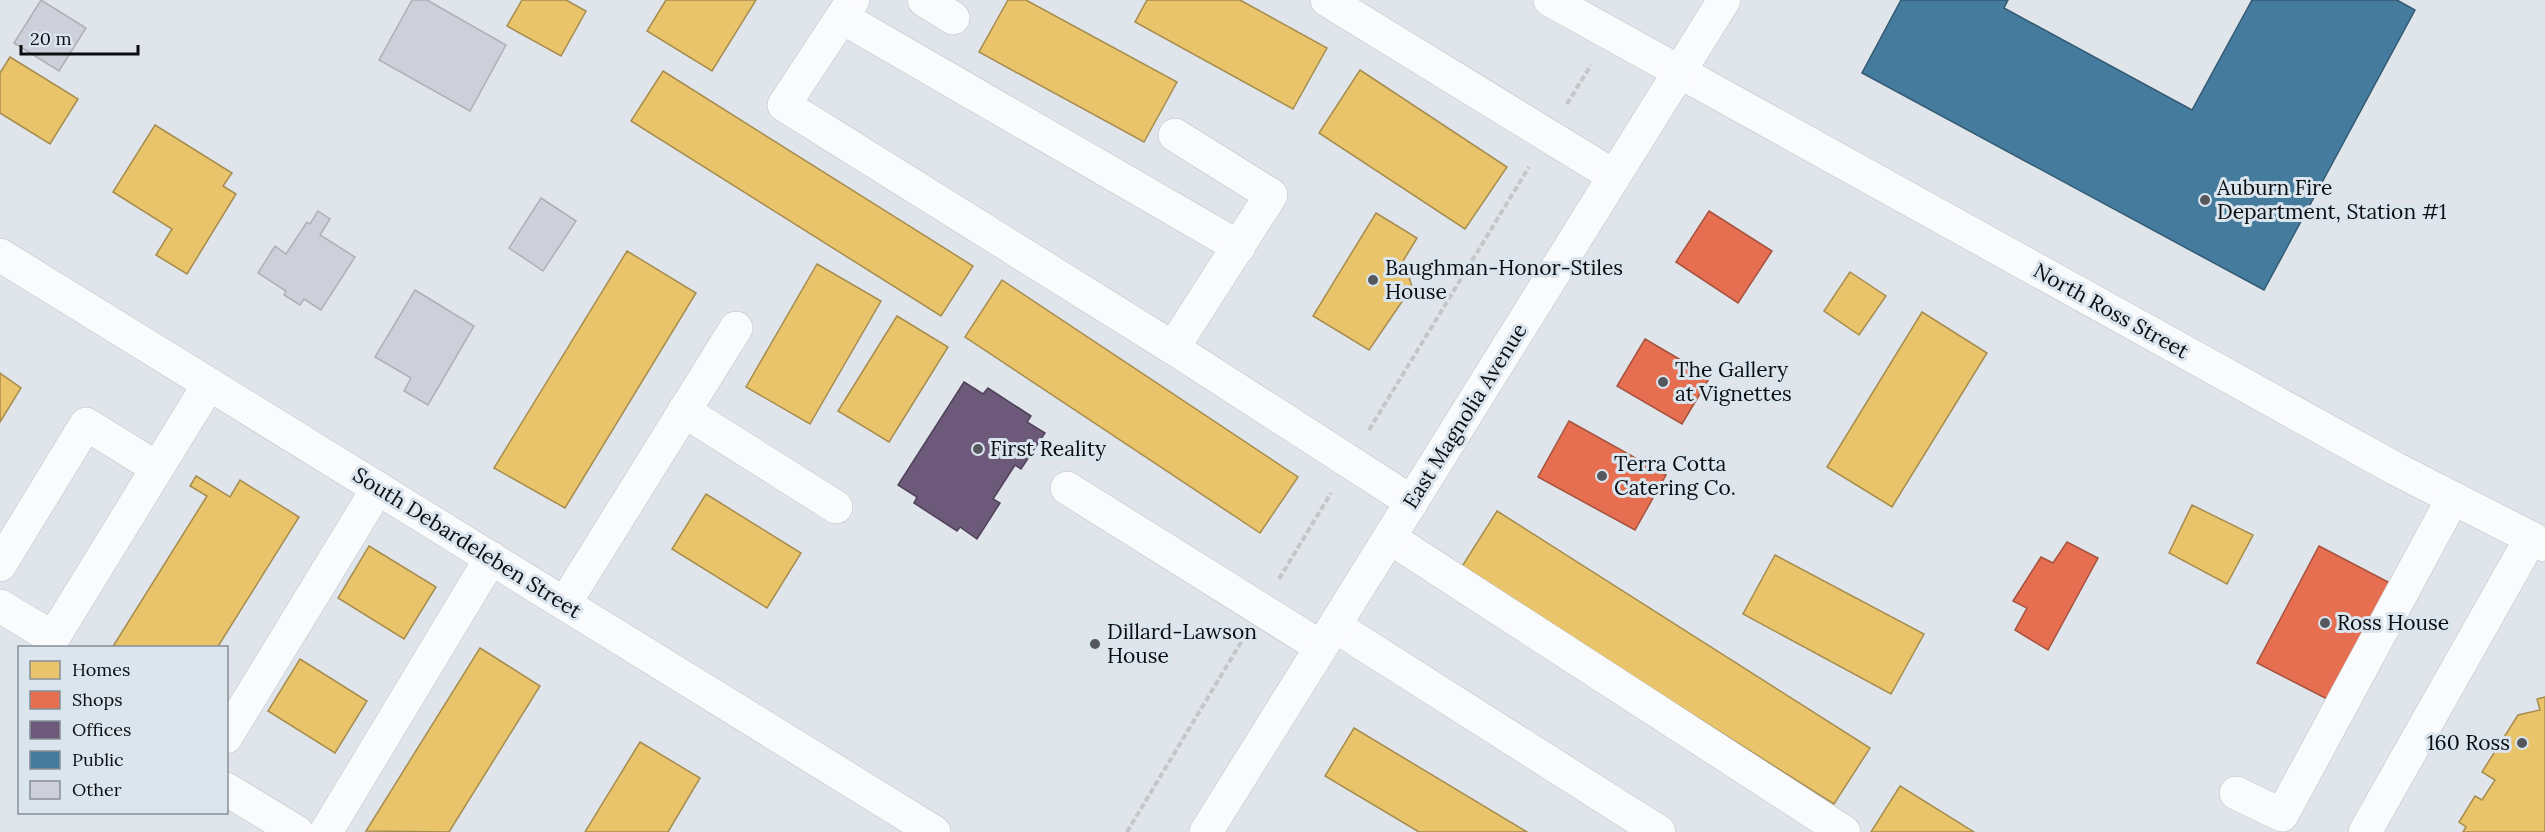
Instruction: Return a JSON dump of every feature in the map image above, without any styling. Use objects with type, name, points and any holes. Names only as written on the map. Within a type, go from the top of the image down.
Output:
[{"type":"street","points":[[924,0],[954,18]]},
{"type":"street","points":[[1328,0],[1614,176]]},
{"type":"street","name":"North Ross Street","points":[[1550,0],[2300,416],[2538,541]]},
{"type":"street","name":"East Magnolia Avenue","points":[[1206,832],[1724,0]]},
{"type":"street","points":[[1239,247],[848,9],[784,105],[1173,348],[1412,502]]},
{"type":"street","points":[[1173,348],[1270,195],[1175,135]]},
{"type":"street","name":"South Debardeleben Street","points":[[0,255],[934,832]]},
{"type":"street","points":[[564,603],[736,328]]},
{"type":"street","points":[[0,606],[53,638],[209,384]]},
{"type":"street","points":[[684,411],[836,507]]},
{"type":"street","points":[[0,565],[86,424],[157,468]]},
{"type":"street","points":[[228,734],[378,488]]},
{"type":"street","points":[[1067,488],[1328,637],[1659,832]]},
{"type":"street","points":[[2236,793],[2282,815],[2453,498]]},
{"type":"street","points":[[1390,538],[1844,832]]},
{"type":"street","points":[[2364,832],[2538,541]]},
{"type":"street","points":[[326,832],[491,558]]},
{"type":"street","points":[[228,790],[297,832]]},
{"type":"building: Homes","points":[[522,0],[566,0],[586,11],[561,56],[507,26]]},
{"type":"building: Homes","points":[[666,0],[756,0],[712,71],[647,31]]},
{"type":"building: Homes","points":[[1008,0],[1026,0],[1177,82],[1144,142],[979,52]]},
{"type":"building: Homes","points":[[1147,0],[1240,0],[1327,48],[1293,109],[1135,22]]},
{"type":"building: Homes","points":[[10,57],[78,99],[50,144],[0,113],[0,73]]},
{"type":"building: Homes","points":[[1360,70],[1507,167],[1465,229],[1319,133]]},
{"type":"building: Homes","points":[[663,71],[973,266],[941,316],[631,121]]},
{"type":"building: Homes","points":[[155,125],[232,173],[223,186],[236,194],[187,274],[156,255],[172,229],[113,192]]},
{"type":"building: Homes","name":"Baughman-Honor-Stiles House","points":[[1376,213],[1417,238],[1397,271],[1404,272],[1409,277],[1412,287],[1369,350],[1313,316]]},
{"type":"building: Homes","points":[[627,251],[696,293],[565,508],[494,468]]},
{"type":"building: Homes","points":[[817,264],[881,301],[810,424],[746,387]]},
{"type":"building: Homes","points":[[1850,272],[1886,296],[1859,335],[1824,311]]},
{"type":"building: Homes","points":[[1002,280],[1298,477],[1260,533],[965,337]]},
{"type":"building: Homes","points":[[1922,312],[1987,353],[1892,507],[1827,467]]},
{"type":"building: Homes","points":[[897,316],[948,347],[889,442],[838,411]]},
{"type":"building: Homes","points":[[0,373],[21,388],[0,422]]},
{"type":"building: Homes","points":[[196,476],[230,497],[240,480],[299,517],[218,646],[113,646],[207,496],[190,486]]},
{"type":"building: Homes","points":[[706,494],[801,553],[767,608],[672,549]]},
{"type":"building: Homes","points":[[2192,505],[2253,535],[2227,584],[2169,553]]},
{"type":"building: Homes","points":[[1497,511],[1870,748],[1834,804],[1461,568]]},
{"type":"building: Homes","points":[[369,546],[436,587],[404,639],[338,598]]},
{"type":"building: Homes","points":[[1775,555],[1924,634],[1891,694],[1743,614]]},
{"type":"building: Homes","points":[[480,648],[540,686],[449,832],[366,831]]},
{"type":"building: Homes","points":[[300,659],[367,701],[335,753],[268,711]]},
{"type":"building: Homes","name":"160 Ross","points":[[2545,697],[2545,832],[2463,832],[2466,827],[2459,822],[2475,796],[2482,800],[2495,780],[2482,772],[2518,715],[2540,710],[2537,699]]},
{"type":"building: Homes","points":[[1354,728],[1527,832],[1419,832],[1325,776]]},
{"type":"building: Homes","points":[[640,742],[700,778],[668,832],[585,832]]},
{"type":"building: Homes","points":[[1900,786],[1974,832],[1871,832]]},
{"type":"building: Shops","points":[[1709,211],[1772,251],[1738,303],[1676,262]]},
{"type":"building: Shops","name":"The Gallery at Vignettes","points":[[1645,339],[1710,377],[1682,424],[1617,386]]},
{"type":"building: Shops","name":"Terra Cotta Catering Co.","points":[[1569,421],[1666,475],[1635,530],[1538,477]]},
{"type":"building: Shops","points":[[2067,542],[2098,558],[2048,650],[2015,630],[2027,608],[2013,601],[2041,557],[2053,563]]},
{"type":"building: Shops","name":"Ross House","points":[[2319,546],[2392,584],[2331,701],[2257,663]]},
{"type":"building: Offices","name":"First Reality","points":[[964,382],[983,394],[988,388],[1031,416],[1027,422],[1045,433],[1021,469],[1015,465],[993,499],[1000,503],[977,539],[960,527],[957,531],[914,503],[917,497],[898,485]]},
{"type":"building: Public","name":"Auburn Fire Department, Station #1","points":[[1901,0],[2008,0],[2004,8],[2192,110],[2252,0],[2397,0],[2415,10],[2264,290],[1862,73]]},
{"type":"building: Other","points":[[41,0],[86,28],[59,71],[14,43]]},
{"type":"building: Other","points":[[412,0],[427,0],[506,45],[470,111],[379,60]]},
{"type":"building: Other","points":[[541,198],[576,221],[543,271],[509,248]]},
{"type":"building: Other","points":[[318,211],[330,219],[320,235],[355,257],[321,310],[304,299],[300,305],[284,295],[286,291],[258,273],[275,246],[286,254],[307,222],[310,224]]},
{"type":"building: Other","points":[[415,290],[474,326],[428,405],[404,391],[411,378],[375,357]]},
{"type":"place","name":"Auburn Fire Department, Station #1","points":[[2205,200]]},
{"type":"place","name":"Baughman-Honor-Stiles House","points":[[1373,280]]},
{"type":"place","name":"The Gallery at Vignettes","points":[[1663,382]]},
{"type":"place","name":"First Reality","points":[[978,449]]},
{"type":"place","name":"Terra Cotta Catering Co.","points":[[1602,476]]},
{"type":"place","name":"Ross House","points":[[2325,623]]},
{"type":"place","name":"Dillard-Lawson House","points":[[1095,644]]},
{"type":"place","name":"160 Ross","points":[[2522,743]]}]
